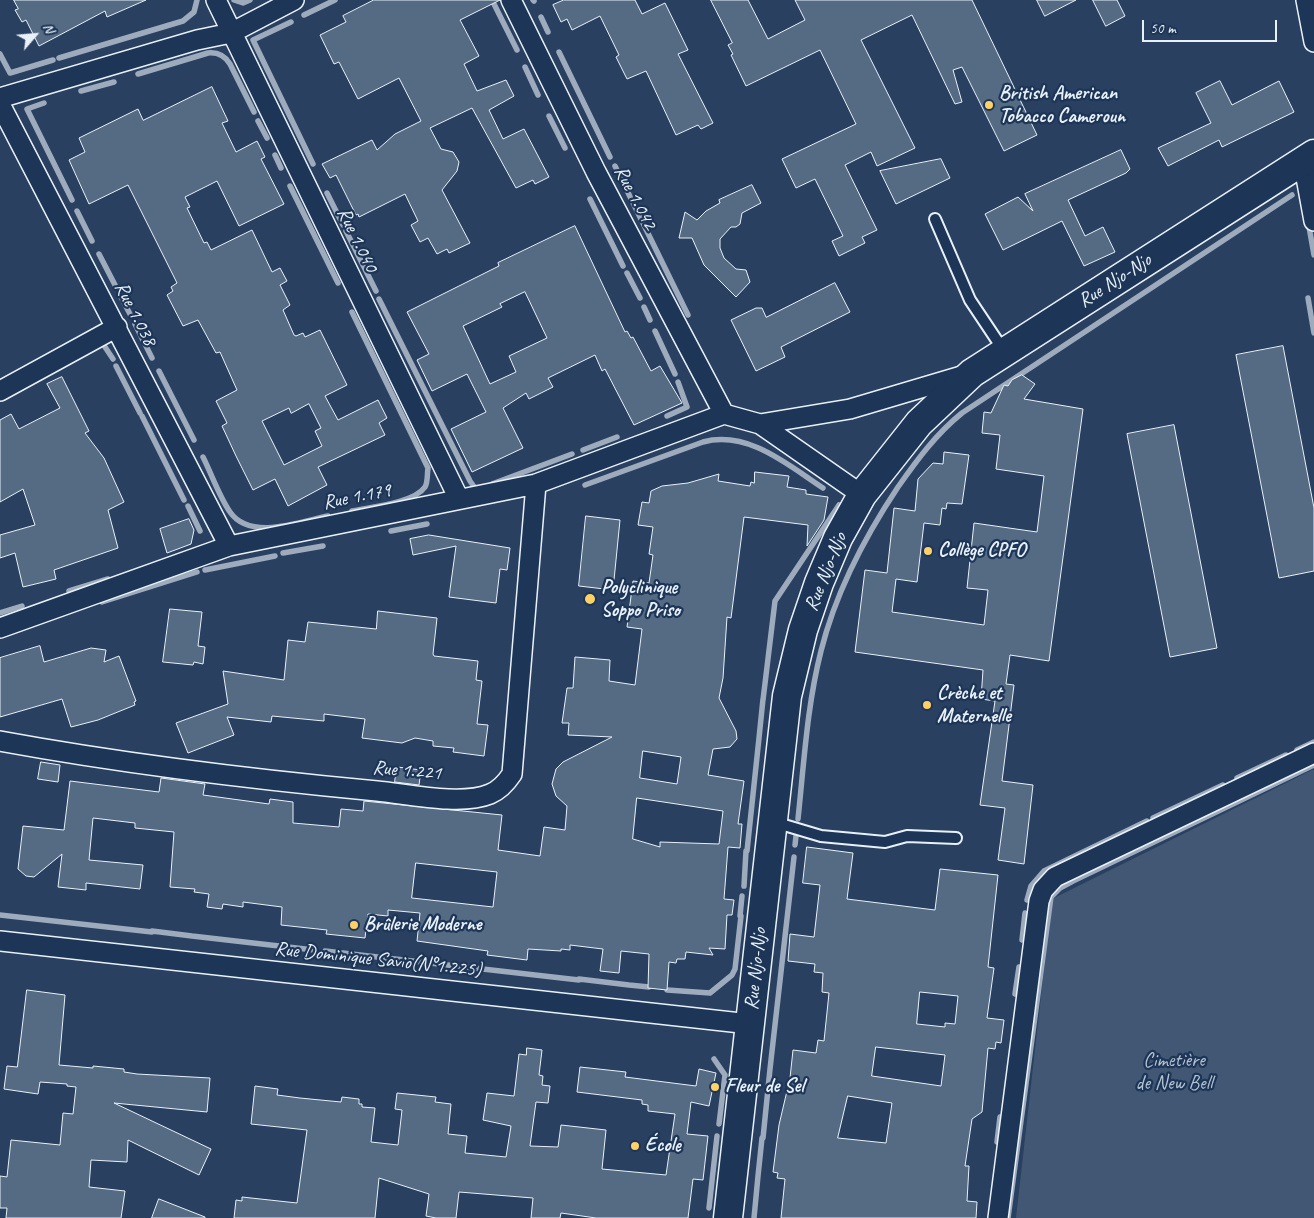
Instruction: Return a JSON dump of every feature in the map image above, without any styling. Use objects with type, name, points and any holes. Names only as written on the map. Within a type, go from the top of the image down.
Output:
[{"type":"main road","name":"Rue Njo-Njo","points":[[728,1218],[787,696],[803,630],[818,583],[838,538],[862,495],[919,423],[972,373],[1309,158]]},
{"type":"street","name":"Rue 1.040","points":[[216,0],[459,500]]},
{"type":"street","points":[[0,98],[196,40],[231,33],[294,0]]},
{"type":"street","name":"Rue 1.042","points":[[511,0],[596,172],[724,414]]},
{"type":"street","points":[[1306,0],[1314,42]]},
{"type":"street","name":"Rue 1.038","points":[[0,104],[229,546]]},
{"type":"street","points":[[1309,158],[1314,221]]},
{"type":"street","points":[[0,391],[117,327]]},
{"type":"street","points":[[760,424],[850,409],[972,373]]},
{"type":"street","points":[[724,414],[760,424],[862,495]]},
{"type":"street","name":"Rue 1.179","points":[[0,628],[229,546],[536,484],[724,414]]},
{"type":"street","name":"Rue 1.221","points":[[0,741],[98,759],[276,781],[456,798],[491,794],[504,786],[512,774],[536,484]]},
{"type":"street","points":[[998,1218],[1037,911],[1044,890],[1055,877],[1314,753]]},
{"type":"street","name":"Rue Dominique Savio(N°1.225)","points":[[0,941],[750,1024]]},
{"type":"lane","points":[[935,218],[970,300],[1004,352]]},
{"type":"lane","points":[[773,822],[821,836],[839,838],[885,842],[907,836],[956,838]]},
{"type":"green space","name":"Cimetière de New Bell","points":[[1314,769],[1314,1218],[1016,1218],[1052,899]]},
{"type":"building","points":[[14,0],[146,0],[107,17],[105,11],[39,46],[26,20],[22,22],[15,10],[18,9]]},
{"type":"building","points":[[374,0],[500,0],[460,20],[479,56],[464,64],[477,91],[506,80],[514,96],[489,110],[503,139],[524,129],[549,177],[535,184],[533,180],[516,188],[472,108],[430,128],[441,149],[453,152],[459,162],[457,171],[442,190],[470,243],[449,253],[447,249],[437,254],[428,238],[420,242],[411,225],[418,221],[405,194],[359,217],[358,214],[356,215],[336,175],[330,178],[322,164],[372,140],[377,150],[395,134],[421,121],[399,78],[358,99],[339,62],[334,64],[320,35],[346,22],[343,16]]},
{"type":"building","points":[[564,0],[635,0],[642,14],[665,3],[688,50],[678,54],[713,123],[701,129],[698,125],[676,135],[646,71],[627,79],[616,57],[619,55],[600,16],[572,30],[567,19],[561,22],[553,5]]},
{"type":"building","name":"British American Tobacco Cameroun","points":[[711,0],[748,0],[768,39],[805,20],[795,0],[972,0],[1037,135],[1004,151],[962,67],[953,70],[962,102],[955,104],[912,15],[861,40],[915,148],[877,166],[871,152],[845,165],[877,230],[862,237],[865,243],[839,256],[832,241],[843,236],[815,179],[796,188],[782,159],[856,124],[820,50],[746,86],[731,55],[733,54],[728,45],[732,43]]},
{"type":"building","points":[[1037,0],[1076,0],[1045,16]]},
{"type":"building","points":[[1093,0],[1117,0],[1125,16],[1106,26]]},
{"type":"building","points":[[1220,81],[1232,105],[1279,81],[1294,112],[1222,147],[1219,140],[1168,166],[1158,148],[1211,123],[1196,93]]},
{"type":"building","points":[[212,87],[228,121],[222,123],[236,152],[257,141],[265,157],[261,159],[284,204],[239,226],[217,181],[185,197],[190,207],[187,208],[204,243],[207,242],[211,250],[252,230],[272,272],[280,268],[287,281],[280,285],[290,305],[283,310],[294,335],[303,333],[305,337],[320,330],[347,385],[325,396],[338,420],[378,400],[387,418],[379,423],[385,435],[318,467],[327,485],[288,506],[275,479],[253,490],[236,456],[222,426],[227,423],[216,401],[237,390],[220,352],[216,353],[198,320],[183,326],[167,295],[173,291],[171,287],[177,283],[128,185],[89,204],[69,160],[85,152],[79,138],[138,109],[143,120]],"holes":[[[309,404],[321,428],[315,431],[322,446],[284,465],[262,421],[289,408],[291,413]]]},
{"type":"building","points":[[1121,150],[1130,169],[1126,173],[1068,200],[1085,236],[1103,227],[1115,252],[1084,266],[1062,221],[1003,250],[985,214],[1018,197],[1033,211],[1025,194]]},
{"type":"building","points":[[941,159],[950,178],[896,204],[880,171]]},
{"type":"building","points":[[752,185],[761,203],[742,213],[740,224],[736,227],[731,227],[720,239],[720,248],[724,258],[736,269],[746,270],[750,282],[736,297],[704,265],[692,238],[679,238],[685,212],[697,220],[706,211],[720,203],[719,200]]},
{"type":"building","points":[[575,226],[625,332],[627,331],[631,338],[633,337],[651,371],[660,366],[682,403],[634,425],[605,369],[602,371],[595,355],[548,378],[553,387],[529,399],[526,393],[503,408],[523,448],[472,472],[451,429],[486,412],[467,374],[432,391],[417,360],[429,354],[407,312],[499,266],[498,263]],"holes":[[[525,292],[547,338],[509,356],[516,372],[490,384],[463,326],[502,307],[500,304]]]},
{"type":"building","points":[[835,283],[850,312],[781,347],[785,357],[756,371],[731,320],[756,308],[762,308],[766,317]]},
{"type":"building","points":[[1283,346],[1314,508],[1314,571],[1279,578],[1236,355]]},
{"type":"building","points":[[1022,375],[1035,384],[1024,399],[1083,409],[1049,661],[1010,655],[1006,684],[1014,685],[1002,781],[1033,785],[1024,864],[998,860],[1005,808],[980,805],[995,701],[981,699],[983,670],[855,652],[865,570],[887,573],[894,508],[915,511],[918,479],[933,463],[943,464],[944,452],[969,455],[962,504],[947,503],[946,509],[942,508],[940,525],[924,523],[917,582],[896,579],[892,612],[984,625],[988,590],[967,588],[974,523],[1037,532],[1044,476],[996,469],[1000,435],[982,433],[984,412],[991,413],[1004,385],[1008,386],[1012,380]]},
{"type":"building","points":[[62,377],[89,431],[85,433],[104,458],[124,502],[108,510],[118,548],[54,570],[56,579],[23,587],[15,553],[0,558],[0,535],[35,525],[23,489],[0,502],[0,420],[11,414],[19,429],[60,408],[47,384]]},
{"type":"building","points":[[1174,425],[1217,648],[1170,657],[1127,434]]},
{"type":"building","points":[[755,472],[789,476],[787,487],[806,490],[806,494],[828,497],[824,520],[807,546],[808,525],[744,517],[731,618],[727,617],[723,678],[719,698],[736,731],[737,739],[730,747],[713,749],[708,775],[744,781],[738,824],[742,824],[740,848],[728,847],[724,899],[734,900],[732,915],[727,915],[725,949],[709,948],[713,955],[686,952],[685,959],[677,959],[676,963],[669,962],[667,990],[648,988],[649,954],[621,951],[619,973],[600,971],[603,949],[570,945],[570,950],[561,949],[561,951],[528,949],[527,960],[487,955],[488,951],[417,941],[420,913],[388,910],[388,916],[368,914],[365,938],[326,934],[327,930],[281,925],[282,907],[243,902],[243,907],[223,904],[222,909],[207,907],[209,894],[194,892],[195,889],[170,887],[174,832],[135,828],[135,823],[93,818],[89,860],[143,865],[140,889],[86,883],[86,890],[58,887],[62,854],[34,877],[26,876],[18,869],[23,826],[64,830],[70,781],[159,792],[161,778],[205,784],[203,795],[269,804],[270,799],[293,802],[293,823],[339,827],[341,809],[363,811],[364,801],[502,815],[498,850],[540,856],[544,827],[565,830],[567,806],[556,796],[552,784],[556,769],[563,762],[612,737],[568,735],[569,723],[562,723],[567,688],[573,688],[575,657],[610,660],[609,681],[635,685],[642,629],[627,627],[633,581],[649,583],[653,555],[649,554],[653,527],[638,525],[642,502],[649,503],[651,491],[662,486],[688,483],[719,474],[718,481],[750,486],[751,482],[754,483]],"holes":[[[643,751],[681,757],[677,784],[640,778]],[[637,798],[723,811],[719,844],[660,842],[660,847],[633,839]],[[416,863],[497,872],[493,907],[412,898]]]},
{"type":"building","points":[[586,516],[620,520],[613,590],[579,586]]},
{"type":"building","points":[[189,519],[194,530],[191,544],[167,553],[160,529]]},
{"type":"building","points":[[429,535],[510,548],[507,570],[500,569],[496,603],[449,597],[456,546],[413,555],[410,539]]},
{"type":"building","points":[[170,609],[202,612],[198,646],[205,647],[203,664],[194,662],[193,665],[163,662]]},
{"type":"building","points":[[378,611],[437,618],[434,656],[478,661],[476,680],[482,681],[477,724],[488,725],[484,756],[453,752],[454,748],[433,746],[433,741],[415,738],[402,743],[362,738],[365,719],[324,714],[324,721],[272,716],[271,722],[227,717],[234,735],[188,753],[176,723],[228,704],[223,671],[284,680],[288,640],[305,642],[308,622],[376,629]]},
{"type":"building","points":[[40,646],[44,662],[91,648],[106,650],[104,662],[119,656],[136,701],[134,702],[135,705],[98,720],[71,727],[62,699],[0,717],[0,658]]},
{"type":"building","points":[[41,762],[60,765],[58,782],[38,779]]},
{"type":"building","points":[[397,767],[421,770],[419,785],[395,782]]},
{"type":"building","points":[[807,847],[853,853],[847,899],[935,910],[940,869],[998,875],[988,967],[994,968],[987,1018],[1004,1020],[1001,1043],[996,1042],[995,1049],[988,1048],[982,1112],[972,1119],[965,1166],[969,1166],[967,1201],[977,1202],[976,1218],[781,1218],[785,1179],[777,1178],[778,1173],[773,1172],[779,1125],[790,1078],[793,1050],[816,1053],[818,1040],[824,1041],[829,993],[822,992],[823,973],[814,972],[815,964],[788,961],[790,934],[814,937],[820,885],[803,883]],"holes":[[[920,992],[958,996],[955,1024],[945,1023],[945,1027],[917,1024]],[[876,1047],[945,1055],[941,1086],[872,1076]],[[848,1096],[892,1103],[886,1143],[838,1138]]]},
{"type":"building","points":[[27,990],[65,995],[59,1065],[124,1069],[124,1072],[137,1074],[210,1078],[207,1112],[114,1103],[211,1149],[199,1175],[128,1140],[127,1162],[91,1160],[89,1187],[125,1191],[121,1218],[6,1218],[7,1208],[0,1208],[0,1176],[7,1177],[11,1140],[60,1145],[63,1113],[73,1114],[76,1087],[67,1086],[67,1084],[40,1082],[38,1094],[4,1089],[7,1066],[17,1067]]},
{"type":"building","points":[[527,1048],[542,1050],[539,1075],[543,1076],[542,1085],[550,1086],[548,1103],[536,1102],[530,1146],[558,1147],[561,1125],[606,1130],[602,1169],[666,1175],[675,1114],[648,1111],[648,1105],[642,1104],[642,1100],[577,1092],[580,1067],[626,1072],[625,1077],[696,1086],[699,1069],[716,1073],[709,1106],[691,1102],[687,1134],[708,1136],[703,1180],[693,1179],[688,1218],[596,1218],[561,1213],[560,1218],[531,1218],[533,1198],[459,1192],[456,1218],[436,1218],[426,1216],[429,1194],[379,1178],[375,1218],[234,1218],[236,1200],[242,1201],[242,1197],[297,1203],[307,1130],[251,1124],[255,1086],[278,1089],[277,1095],[300,1098],[341,1102],[342,1097],[359,1099],[359,1104],[362,1104],[362,1107],[375,1108],[371,1142],[398,1145],[402,1110],[395,1109],[397,1093],[436,1097],[435,1102],[451,1104],[448,1134],[467,1136],[465,1153],[506,1157],[511,1126],[483,1120],[487,1093],[514,1096],[519,1054],[526,1055]]},
{"type":"building","points":[[159,1199],[205,1217],[205,1218],[152,1218]]},
{"type":"waterway","points":[[59,58],[183,21],[194,12],[197,0]]},
{"type":"waterway","points":[[234,0],[243,3],[250,0]]},
{"type":"waterway","points":[[304,15],[335,0]]},
{"type":"waterway","points":[[492,0],[517,50]]},
{"type":"waterway","points":[[541,17],[548,32]]},
{"type":"waterway","points":[[291,22],[253,40],[313,164]]},
{"type":"waterway","points":[[559,52],[610,157]]},
{"type":"waterway","points":[[138,74],[208,53],[218,54],[230,64],[254,112]]},
{"type":"waterway","points":[[0,54],[10,73],[53,60]]},
{"type":"waterway","points":[[525,67],[538,95]]},
{"type":"waterway","points":[[81,91],[114,82]]},
{"type":"waterway","points":[[44,103],[27,109],[72,200]]},
{"type":"waterway","points":[[549,116],[565,148]]},
{"type":"waterway","points":[[258,121],[267,138]]},
{"type":"waterway","points":[[275,155],[281,168]]},
{"type":"waterway","points":[[615,166],[688,315]]},
{"type":"waterway","points":[[290,186],[338,283]]},
{"type":"waterway","points":[[327,193],[343,225]]},
{"type":"waterway","points":[[798,819],[812,693],[827,629],[843,586],[863,545],[898,487],[920,457],[935,439],[962,413],[1292,195]]},
{"type":"waterway","points":[[590,199],[623,266]]},
{"type":"waterway","points":[[77,211],[92,241]]},
{"type":"waterway","points":[[1308,221],[1314,255]]},
{"type":"waterway","points":[[346,231],[376,291]]},
{"type":"waterway","points":[[99,254],[115,285]]},
{"type":"waterway","points":[[627,273],[640,298]]},
{"type":"waterway","points":[[120,295],[130,314]]},
{"type":"waterway","points":[[1308,298],[1314,333]]},
{"type":"waterway","points":[[379,299],[470,481],[475,488],[480,488]]},
{"type":"waterway","points":[[644,307],[650,320]]},
{"type":"waterway","points":[[352,312],[428,468],[425,487],[412,497],[392,504],[352,511]]},
{"type":"waterway","points":[[135,324],[152,358]]},
{"type":"waterway","points":[[655,331],[675,374]]},
{"type":"waterway","points":[[103,344],[113,359]]},
{"type":"waterway","points":[[116,366],[140,413]]},
{"type":"waterway","points":[[159,371],[194,440]]},
{"type":"waterway","points":[[667,416],[687,407],[678,382]]},
{"type":"waterway","points":[[142,416],[184,500]]},
{"type":"waterway","points":[[583,450],[617,437]]},
{"type":"waterway","points":[[585,485],[703,442],[720,440],[752,445],[782,460],[823,488]]},
{"type":"waterway","points":[[492,484],[572,454]]},
{"type":"waterway","points":[[203,457],[226,506],[239,521],[250,526],[262,528],[290,525],[328,516]]},
{"type":"waterway","points":[[763,700],[775,601],[839,505]]},
{"type":"waterway","points":[[188,506],[200,531]]},
{"type":"waterway","points":[[391,531],[427,524]]},
{"type":"waterway","points":[[283,553],[323,546]]},
{"type":"waterway","points":[[205,570],[275,556]]},
{"type":"waterway","points":[[102,602],[197,572]]},
{"type":"waterway","points":[[69,591],[108,579]]},
{"type":"waterway","points":[[0,613],[22,606]]},
{"type":"waterway","points":[[759,738],[763,699]]},
{"type":"waterway","points":[[747,851],[759,738]]},
{"type":"waterway","points":[[1297,750],[1314,742]]},
{"type":"waterway","points":[[1237,778],[1286,755]]},
{"type":"waterway","points":[[1008,1218],[1051,897],[1060,888],[1073,881],[1314,765]]},
{"type":"waterway","points":[[1153,818],[1223,785]]},
{"type":"waterway","points":[[1027,900],[1031,886],[1044,871],[1147,821]]},
{"type":"waterway","points":[[795,845],[796,836]]},
{"type":"waterway","points":[[744,886],[746,851]]},
{"type":"waterway","points":[[770,1069],[794,857]]},
{"type":"waterway","points":[[740,916],[742,896]]},
{"type":"waterway","points":[[1022,940],[1025,913]]},
{"type":"waterway","points":[[0,915],[152,932]]},
{"type":"waterway","points":[[735,969],[741,916]]},
{"type":"waterway","points":[[152,931],[192,936]]},
{"type":"waterway","points":[[192,936],[314,950]]},
{"type":"waterway","points":[[325,951],[579,980]]},
{"type":"waterway","points":[[1015,994],[1019,967]]},
{"type":"waterway","points":[[667,990],[710,993],[732,975],[735,969]]},
{"type":"waterway","points":[[579,979],[629,985]]},
{"type":"waterway","points":[[629,985],[649,987]]},
{"type":"waterway","points":[[714,1059],[725,1075],[719,1124]]},
{"type":"waterway","points":[[763,1138],[770,1069]]},
{"type":"waterway","points":[[997,1142],[1000,1117]]},
{"type":"waterway","points":[[709,1208],[717,1136]]},
{"type":"waterway","points":[[758,1176],[762,1138]]},
{"type":"waterway","points":[[754,1218],[758,1176]]},
{"type":"place","name":"British American Tobacco Cameroun","points":[[989,105]]},
{"type":"place","name":"Collège CPFO","points":[[928,551]]},
{"type":"place","name":"Polyclinique Soppo Priso","points":[[590,599]]},
{"type":"place","name":"Crèche et Maternelle","points":[[927,705]]},
{"type":"place","name":"Brûlerie Moderne","points":[[354,925]]},
{"type":"place","name":"Fleur de Sel","points":[[715,1087]]},
{"type":"place","name":"École","points":[[635,1146]]}]
